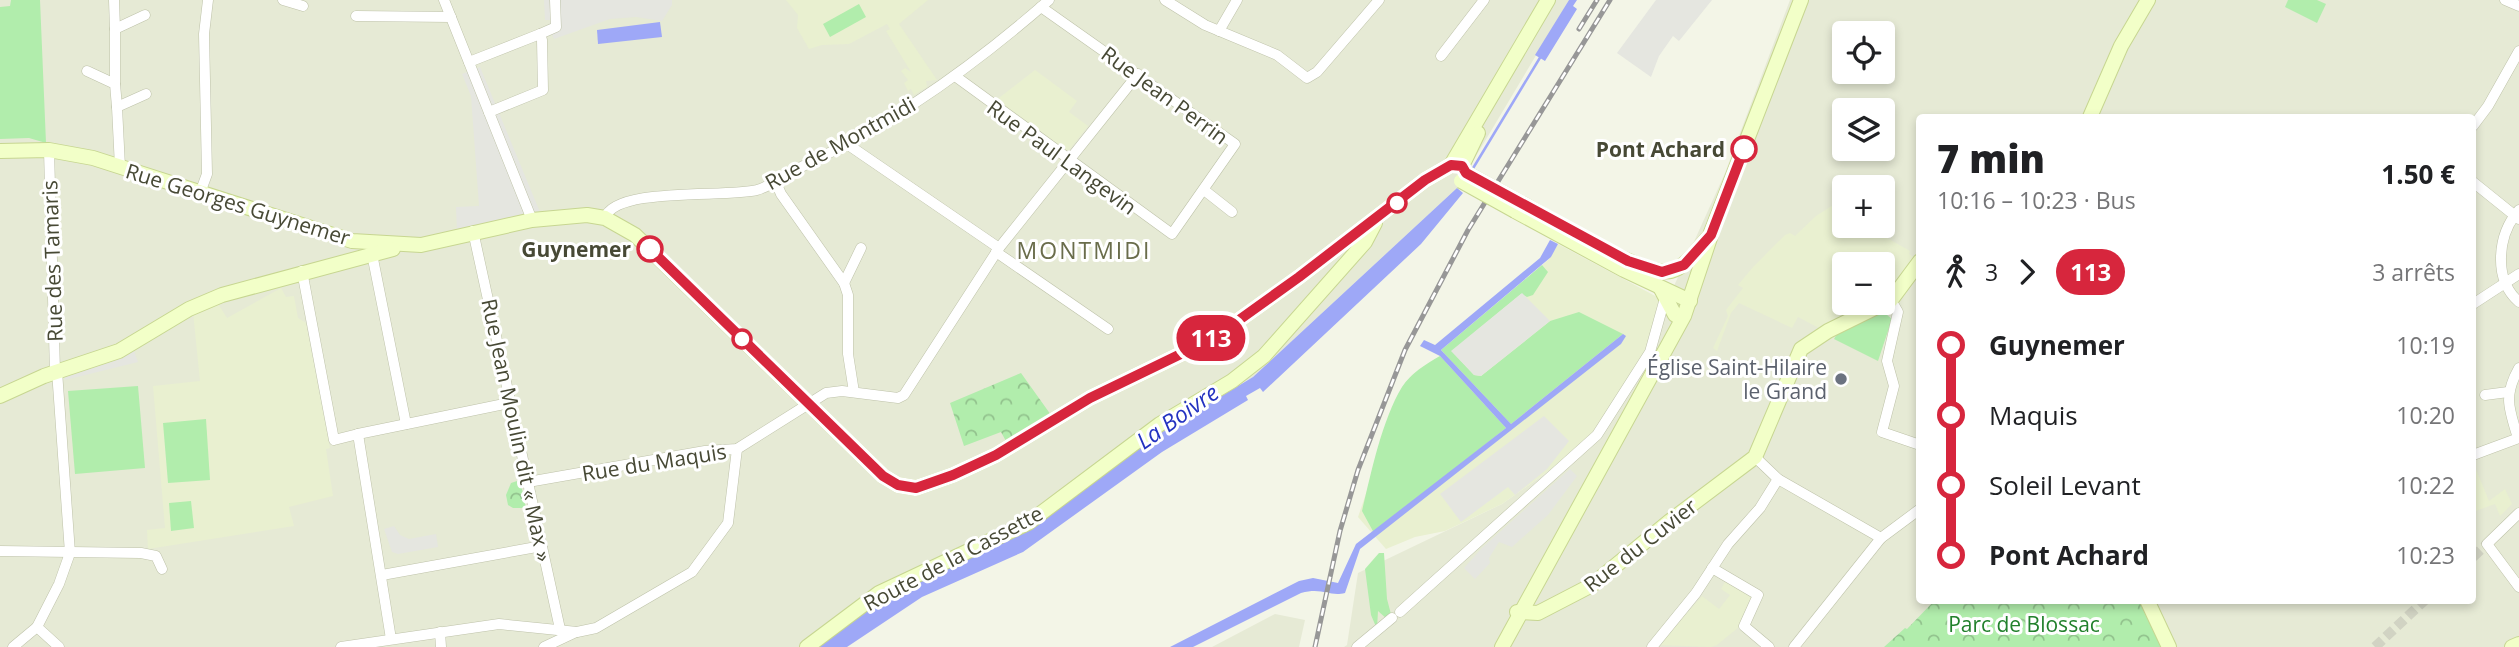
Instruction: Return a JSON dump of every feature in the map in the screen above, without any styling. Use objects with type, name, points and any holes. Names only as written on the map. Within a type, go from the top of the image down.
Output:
[{"type":"street","points":[[114,0],[120,167]]},
{"type":"street","points":[[200,193],[207,174],[204,34],[208,0]]},
{"type":"street","points":[[283,0],[303,6]]},
{"type":"street","points":[[444,0],[532,219]]},
{"type":"street","points":[[469,62],[556,26],[555,0]]},
{"type":"street","points":[[1165,0],[1219,31],[1277,55],[1307,78],[1317,72],[1379,0]]},
{"type":"street","points":[[1219,31],[1237,0]]},
{"type":"street","points":[[1441,56],[1483,0]]},
{"type":"street","points":[[1548,0],[1517,49],[1460,171],[1665,301],[1687,297]]},
{"type":"street","points":[[1787,38],[1788,12],[1793,0]]},
{"type":"street","points":[[1504,643],[1664,355],[1801,0]]},
{"type":"street","points":[[1787,38],[1804,16],[1810,0]]},
{"type":"street","points":[[2091,114],[2121,46],[2148,0]]},
{"type":"street","points":[[2504,0],[2519,5]]},
{"type":"street","name":"Rue Jean Perrin","points":[[1045,3],[1235,144],[1172,234]]},
{"type":"street","name":"Rue de Montmidi","points":[[605,218],[615,207],[632,201],[757,190],[847,144],[955,76],[1005,40],[1045,3]]},
{"type":"street","points":[[115,29],[145,15]]},
{"type":"street","points":[[356,16],[451,17]]},
{"type":"street","points":[[489,112],[543,90],[544,57],[540,34]]},
{"type":"street","points":[[2476,122],[2519,51]]},
{"type":"street","points":[[88,71],[115,84]]},
{"type":"street","points":[[998,250],[1138,74]]},
{"type":"street","name":"Rue Paul Langevin","points":[[955,76],[1069,162],[1172,234]]},
{"type":"street","points":[[117,107],[146,94]]},
{"type":"street","points":[[847,144],[1108,329]]},
{"type":"street","name":"Rue Georges Guynemer","points":[[0,151],[49,150],[93,158],[352,241],[407,246],[443,241],[474,231],[532,219],[587,215],[605,218],[635,235],[883,476],[907,488],[925,485],[996,455],[1090,398],[1225,330],[1378,218],[1425,180],[1460,171]]},
{"type":"street","name":"Rue des Tamaris","points":[[49,150],[56,371],[70,553]]},
{"type":"street","points":[[775,180],[781,194],[845,282],[848,295],[848,354],[854,392]]},
{"type":"street","points":[[2476,184],[2517,215],[2504,236],[2503,284],[2519,302]]},
{"type":"street","points":[[1204,190],[1232,212]]},
{"type":"street","points":[[1517,206],[1628,261],[1662,272],[1684,265]]},
{"type":"street","name":"Route de la Cassette","points":[[807,647],[879,593],[1028,523],[1160,424],[1243,373],[1264,356],[1338,273],[1364,242],[1378,218]]},
{"type":"street","name":"Rue Jean Moulin dit « Max »","points":[[474,231],[509,403],[560,629]]},
{"type":"street","points":[[1357,647],[1597,435],[1650,352],[1658,334],[1665,301],[1684,265],[1711,235]]},
{"type":"street","points":[[352,241],[361,245],[369,255],[406,424]]},
{"type":"street","points":[[0,396],[56,371],[119,351],[205,301],[302,271],[407,246]]},
{"type":"street","points":[[845,282],[861,248]]},
{"type":"street","name":"Rue du Maquis","points":[[528,482],[705,451],[737,449],[826,393],[854,392],[898,398],[904,395],[998,250]]},
{"type":"street","points":[[1628,261],[1665,301],[1664,355]]},
{"type":"street","points":[[1895,295],[1916,266]]},
{"type":"street","points":[[302,271],[334,440],[509,403]]},
{"type":"street","points":[[2476,301],[2519,274]]},
{"type":"street","points":[[1665,301],[1687,297]]},
{"type":"street","points":[[1895,307],[1898,312],[1887,361],[1894,386],[1882,432],[1916,444]]},
{"type":"street","points":[[1861,315],[1828,331],[1801,349],[1755,457],[1778,479],[1881,538]]},
{"type":"street","points":[[2476,454],[2518,438],[2508,392],[2519,368]]},
{"type":"street","points":[[2485,395],[2508,392]]},
{"type":"street","points":[[358,434],[391,639]]},
{"type":"street","points":[[544,647],[577,632],[596,628],[692,572],[728,523],[737,449]]},
{"type":"street","name":"Rue du Cuvier","points":[[1520,613],[1538,613],[1592,585],[1690,505],[1755,457]]},
{"type":"street","points":[[1654,647],[1696,593],[1728,544],[1760,508],[1778,479]]},
{"type":"street","points":[[1794,647],[1881,538],[1916,512]]},
{"type":"street","points":[[2519,513],[2487,544],[2519,587]]},
{"type":"street","points":[[382,575],[542,547]]},
{"type":"street","points":[[0,551],[141,553],[156,556],[162,569]]},
{"type":"street","points":[[13,647],[37,627],[59,584],[70,553]]},
{"type":"street","points":[[1712,568],[1758,595],[1744,626],[1769,647]]},
{"type":"street","points":[[2149,604],[2169,647]]},
{"type":"street","points":[[341,647],[499,624],[577,632]]},
{"type":"street","points":[[37,627],[59,647]]},
{"type":"street","points":[[440,632],[441,647]]},
{"type":"street","points":[[2512,647],[2519,645]]},
{"type":"shaded area","points":[[0,0],[1569,0],[1457,188],[1253,377],[1204,405],[1047,515],[906,585],[816,647],[0,647]]},
{"type":"shaded area","points":[[544,0],[672,0],[672,5],[662,21],[636,17],[610,19],[554,39],[548,26],[552,20],[545,20]]},
{"type":"shaded area","points":[[786,0],[928,0],[899,24],[937,80],[926,81],[927,87],[914,95],[911,89],[908,91],[904,83],[908,80],[901,71],[905,68],[911,72],[886,31],[890,29],[887,24],[849,44],[822,45],[809,49],[797,28],[798,15]]},
{"type":"shaded area","points":[[1656,0],[1712,0],[1679,41],[1673,36],[1659,56],[1651,77],[1617,53]]},
{"type":"shaded area","points":[[1790,0],[2519,0],[2519,642],[2504,647],[1344,647],[1347,645],[1358,573],[1502,504],[1574,453],[1655,328],[1725,173]]},
{"type":"shaded area","points":[[480,67],[542,217],[457,232],[456,207],[479,206],[471,96],[462,74]]},
{"type":"shaded area","points":[[1035,70],[1077,101],[1069,112],[1088,126],[1069,150],[1064,151],[995,101]]},
{"type":"shaded area","points":[[1832,206],[1832,238],[1887,238],[1910,251],[1909,254],[1916,260],[1911,268],[1907,266],[1895,282],[1895,252],[1832,252],[1832,315],[1844,315],[1819,328],[1798,317],[1792,328],[1739,303],[1731,313],[1717,351],[1713,348],[1728,316],[1726,310],[1743,288],[1738,285],[1785,235],[1790,233],[1795,236],[1816,216]]},
{"type":"shaded area","points":[[1558,244],[1659,298],[1647,350],[1598,426],[1574,453],[1502,504],[1445,531],[1415,537],[1386,549],[1358,517],[1402,388],[1412,375],[1440,356],[1548,260]]},
{"type":"shaded area","points":[[281,288],[286,297],[294,296],[298,318],[306,323],[330,448],[326,449],[333,496],[289,507],[294,526],[148,549],[147,530],[165,528],[153,386],[200,381],[193,312],[217,302],[227,318]]},
{"type":"shaded area","points":[[1522,293],[1550,321],[1481,376],[1474,375],[1451,351]]},
{"type":"shaded area","points":[[133,348],[138,362],[65,380],[64,374]]},
{"type":"shaded area","points":[[1544,416],[1569,441],[1547,469],[1515,495],[1508,487],[1461,522],[1440,494]]},
{"type":"shaded area","points":[[1570,469],[1577,476],[1548,515],[1512,547],[1499,542],[1489,558],[1490,563],[1475,579],[1464,568],[1482,548]]},
{"type":"shaded area","points":[[2476,469],[2489,501],[2505,489],[2512,504],[2500,516],[2495,504],[2476,511]]},
{"type":"shaded area","points":[[394,526],[400,535],[409,539],[436,534],[438,547],[398,554],[392,552],[384,529]]},
{"type":"shaded area","points":[[1726,580],[1751,595],[1752,600],[1739,627],[1711,647],[1659,645],[1702,596],[1719,609],[1730,595],[1721,589]]},
{"type":"shaded area","points":[[1275,614],[1305,620],[1299,647],[1212,647]]},
{"type":"green space","points":[[11,0],[40,0],[46,143],[29,138],[0,139],[0,7],[10,6]]},
{"type":"green space","points":[[2288,0],[2317,0],[2326,4],[2317,23],[2285,7]]},
{"type":"green space","points":[[859,4],[866,17],[830,37],[823,24]]},
{"type":"green space","points":[[1542,265],[1548,272],[1533,295],[1527,297],[1521,294],[1452,351],[1474,375],[1481,376],[1550,321],[1579,312],[1623,334],[1511,424],[1441,350]]},
{"type":"green space","points":[[1872,315],[1887,315],[1892,319],[1878,361],[1834,339],[1837,334]]},
{"type":"green space","points":[[1440,356],[1506,428],[1374,533],[1362,511],[1389,415],[1406,382],[1419,369]]},
{"type":"green space","points":[[1021,373],[1051,415],[1007,443],[1001,432],[964,446],[950,403]]},
{"type":"green space","points":[[138,386],[145,468],[75,474],[68,391]]},
{"type":"green space","points":[[206,419],[210,480],[168,483],[163,423]]},
{"type":"green space","points":[[520,480],[526,508],[513,508],[508,505],[506,495],[511,483]]},
{"type":"green space","points":[[191,501],[194,528],[171,531],[169,503]]},
{"type":"green space","points":[[1379,553],[1384,553],[1387,599],[1392,618],[1387,619],[1378,611],[1377,629],[1371,615],[1365,569]]},
{"type":"green space","name":"Parc de Blossac","points":[[1931,604],[2143,604],[2164,647],[1884,647],[1907,629]]},
{"type":"water","points":[[1569,0],[1577,0],[1573,6],[1577,9],[1545,61],[1535,55]]},
{"type":"water","points":[[660,22],[662,37],[598,44],[597,30]]},
{"type":"water","name":"La Boivre","points":[[1457,188],[1463,193],[1421,244],[1263,392],[1260,388],[1246,396],[1248,400],[1162,452],[1023,552],[922,597],[847,647],[816,647],[859,613],[906,585],[1047,515],[1154,437],[1253,377]]},
{"type":"water","points":[[1550,240],[1558,244],[1551,257],[1441,350],[1511,424],[1623,334],[1626,336],[1621,344],[1360,549],[1345,593],[1301,593],[1193,647],[1170,647],[1299,581],[1313,578],[1338,583],[1356,544],[1506,428],[1440,356],[1420,346],[1424,340],[1435,345],[1540,258]]},
{"type":"waterway","name":"La Boivre","points":[[1472,170],[1541,56]]},
{"type":"tunnel","points":[[2476,554],[2487,544]]},
{"type":"tunnel","points":[[2375,647],[2421,604]]},
{"type":"railway","points":[[1579,29],[1597,0]]},
{"type":"railway","points":[[1315,647],[1340,531],[1358,470],[1405,350],[1468,230],[1610,0]]},
{"type":"bus line","name":"113","points":[[650,249],[883,476],[898,485],[916,488],[973,467],[1090,398],[1225,330],[1341,246],[1425,180],[1451,165],[1462,166],[1466,173],[1628,261],[1662,272],[1673,271],[1684,265],[1711,235],[1744,149]]},
{"type":"place","name":"Pont Achard","points":[[1744,149]]},
{"type":"place","name":"Guynemer","points":[[650,249]]},
{"type":"place","name":"Église Saint-Hilaire le Grand","points":[[1841,379]]},
{"type":"district","name":"MONTMIDI","points":[[1084,250]]}]
